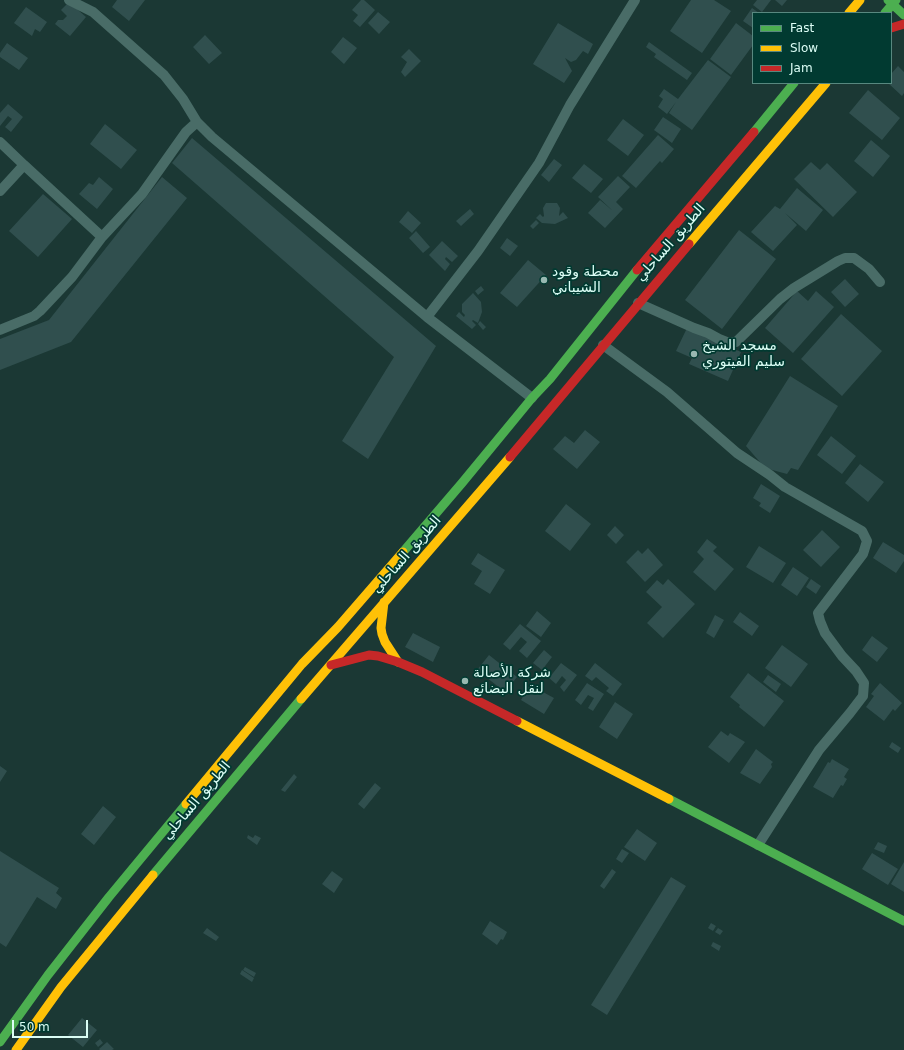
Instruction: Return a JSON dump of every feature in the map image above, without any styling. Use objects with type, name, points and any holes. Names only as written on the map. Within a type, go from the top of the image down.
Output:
[{"type":"main road","points":[[844,11],[860,0]]},
{"type":"main road","points":[[886,12],[892,2],[904,15]]},
{"type":"main road","points":[[892,28],[904,24]]},
{"type":"main road","name":"الطريق الساحلي","points":[[16,1050],[61,987],[110,925],[384,602],[470,489],[532,398],[550,379],[628,281],[793,84]]},
{"type":"main road","name":"الطريق الساحلي","points":[[0,1042],[48,975],[109,897],[302,664],[470,489],[602,345],[825,84]]},
{"type":"main road","points":[[384,602],[381,628],[382,634],[390,652],[398,662]]},
{"type":"main road","points":[[331,665],[369,655],[398,662],[471,697],[904,921]]},
{"type":"street","points":[[70,0],[93,12],[164,75],[183,99],[197,122],[212,137],[426,317],[532,398]]},
{"type":"street","points":[[426,317],[478,251],[539,163],[570,105],[635,0]]},
{"type":"street","points":[[0,330],[34,316],[72,277],[102,237],[142,194],[186,132],[197,122]]},
{"type":"street","points":[[0,142],[102,237]]},
{"type":"street","points":[[0,191],[24,165]]},
{"type":"street","points":[[638,303],[729,343],[736,342],[780,299],[794,288],[845,258],[854,258],[869,269],[880,282]]},
{"type":"street","points":[[602,345],[667,392],[738,454],[785,486],[862,531],[867,541],[863,554],[818,613],[825,633],[864,683],[862,696],[850,713],[819,750],[758,845]]},
{"type":"building","points":[[117,0],[145,0],[129,21],[112,7]]},
{"type":"building","points":[[361,0],[364,0],[375,10],[360,27],[353,21],[358,15],[352,10]]},
{"type":"building","points":[[691,0],[714,0],[731,11],[702,53],[670,31]]},
{"type":"building","points":[[757,0],[771,0],[762,12],[753,5]]},
{"type":"building","points":[[775,0],[787,0],[782,6]]},
{"type":"building","points":[[69,2],[86,17],[70,36],[55,24],[58,20],[63,20],[67,16],[61,10]]},
{"type":"building","points":[[26,7],[47,22],[40,32],[35,29],[32,36],[14,23]]},
{"type":"building","points":[[752,8],[758,12],[752,12],[752,27],[743,21]]},
{"type":"building","points":[[378,12],[390,22],[379,34],[368,23]]},
{"type":"building","points":[[558,23],[593,44],[588,54],[583,51],[576,60],[571,62],[565,58],[572,71],[564,83],[533,64]]},
{"type":"building","points":[[736,23],[752,35],[752,46],[731,75],[710,59]]},
{"type":"building","points":[[205,35],[222,53],[209,64],[193,47]]},
{"type":"building","points":[[343,37],[357,48],[344,64],[331,52]]},
{"type":"building","points":[[649,42],[692,73],[687,80],[654,57],[656,54],[646,47]]},
{"type":"building","points":[[7,43],[28,58],[19,70],[0,57],[0,53]]},
{"type":"building","points":[[409,49],[421,61],[405,77],[401,72],[407,62],[401,57]]},
{"type":"building","points":[[708,60],[731,77],[692,130],[669,113],[676,102],[667,114],[658,107],[663,99],[659,96],[664,89],[678,99]]},
{"type":"building","points":[[898,66],[904,72],[904,93],[902,96],[889,84],[892,84],[892,73]]},
{"type":"building","points":[[868,90],[900,118],[882,140],[849,113]]},
{"type":"building","points":[[8,104],[23,117],[11,132],[5,127],[12,119],[8,116],[0,126],[0,113]]},
{"type":"building","points":[[663,117],[681,129],[672,143],[654,130]]},
{"type":"building","points":[[623,119],[644,135],[628,156],[607,140]]},
{"type":"building","points":[[105,124],[137,150],[121,169],[90,144]]},
{"type":"building","points":[[658,135],[674,149],[662,163],[660,161],[636,188],[622,176]]},
{"type":"building","points":[[192,138],[436,346],[368,459],[342,441],[394,357],[172,163]]},
{"type":"building","points":[[871,140],[890,156],[873,177],[854,161]]},
{"type":"building","points":[[554,159],[562,165],[549,182],[541,175]]},
{"type":"building","points":[[811,162],[820,170],[827,163],[857,192],[833,217],[794,179]]},
{"type":"building","points":[[584,164],[603,179],[591,193],[572,178]]},
{"type":"building","points":[[618,176],[630,187],[616,202],[623,209],[605,228],[588,213],[600,200],[613,211],[598,197]]},
{"type":"building","points":[[99,177],[113,189],[97,209],[79,194],[89,183],[93,185]]},
{"type":"building","points":[[162,177],[187,198],[71,342],[0,370],[0,339],[49,320]]},
{"type":"building","points":[[797,188],[823,210],[806,231],[785,213],[797,225],[773,251],[751,232],[775,206],[780,209]]},
{"type":"building","points":[[43,194],[72,219],[38,257],[9,231]]},
{"type":"building","points":[[546,203],[557,203],[560,208],[559,216],[563,212],[568,218],[555,224],[542,223],[536,218],[540,214],[543,217],[544,216],[543,208]]},
{"type":"building","points":[[470,209],[474,214],[461,226],[456,221]]},
{"type":"building","points":[[408,211],[421,223],[412,233],[399,222]]},
{"type":"building","points":[[536,220],[539,223],[533,229],[530,226]]},
{"type":"building","points":[[739,230],[776,259],[722,329],[685,300]]},
{"type":"building","points":[[416,231],[430,247],[423,253],[409,238]]},
{"type":"building","points":[[507,238],[518,246],[510,256],[500,248]]},
{"type":"building","points":[[442,241],[458,256],[452,262],[446,257],[445,259],[450,264],[445,271],[429,255]]},
{"type":"building","points":[[528,260],[546,275],[517,307],[500,293]]},
{"type":"building","points":[[845,279],[859,294],[845,307],[831,292]]},
{"type":"building","points":[[481,286],[484,290],[478,295],[475,291]]},
{"type":"building","points":[[797,291],[808,301],[816,291],[834,307],[793,353],[765,328]]},
{"type":"building","points":[[473,293],[481,302],[482,312],[478,323],[473,320],[472,321],[476,325],[472,329],[456,316],[459,312],[464,317],[465,315],[462,312],[462,304]]},
{"type":"building","points":[[841,314],[882,351],[842,396],[801,359]]},
{"type":"building","points":[[480,321],[486,327],[483,330],[478,324]]},
{"type":"building","points":[[687,328],[741,352],[728,381],[689,364],[692,358],[676,351]]},
{"type":"building","points":[[790,376],[838,406],[798,470],[791,468],[787,474],[765,468],[746,446]]},
{"type":"building","points":[[585,430],[600,442],[577,469],[553,449],[565,436],[574,443]]},
{"type":"building","points":[[831,436],[856,456],[842,474],[817,455]]},
{"type":"building","points":[[860,464],[884,482],[868,502],[845,483]]},
{"type":"building","points":[[761,484],[780,496],[770,513],[759,506],[761,503],[753,498]]},
{"type":"building","points":[[566,504],[591,524],[570,551],[545,531]]},
{"type":"building","points":[[615,526],[624,535],[616,544],[607,535]]},
{"type":"building","points":[[822,530],[840,547],[821,567],[803,550]]},
{"type":"building","points":[[707,539],[717,547],[713,551],[734,569],[715,591],[693,572],[704,559],[697,552]]},
{"type":"building","points":[[883,542],[904,555],[904,561],[896,573],[873,558]]},
{"type":"building","points":[[759,546],[786,563],[773,583],[746,567]]},
{"type":"building","points":[[648,548],[663,565],[645,582],[626,562],[638,550],[642,554]]},
{"type":"building","points":[[478,553],[505,570],[490,594],[474,584],[482,571],[471,564]]},
{"type":"building","points":[[793,567],[809,578],[797,596],[781,585]]},
{"type":"building","points":[[668,579],[695,604],[663,638],[647,623],[662,607],[646,592],[657,580],[663,585]]},
{"type":"building","points":[[811,579],[821,586],[816,594],[806,587]]},
{"type":"building","points":[[537,611],[551,623],[541,637],[526,626]]},
{"type":"building","points":[[740,612],[759,626],[752,636],[733,622]]},
{"type":"building","points":[[715,615],[724,620],[714,638],[706,633]]},
{"type":"building","points":[[520,624],[541,641],[527,658],[519,651],[527,642],[521,637],[510,650],[503,644]]},
{"type":"building","points":[[413,633],[440,647],[433,662],[405,647]]},
{"type":"building","points":[[872,636],[888,648],[877,662],[862,650]]},
{"type":"building","points":[[782,645],[808,664],[791,687],[765,668]]},
{"type":"building","points":[[544,650],[552,657],[542,670],[533,663]]},
{"type":"building","points":[[489,655],[517,677],[505,692],[477,670]]},
{"type":"building","points":[[561,663],[577,675],[564,692],[560,687],[566,680],[562,676],[556,684],[549,678]]},
{"type":"building","points":[[595,663],[622,684],[613,696],[606,691],[609,688],[596,677],[592,681],[585,676]]},
{"type":"building","points":[[748,673],[784,701],[764,727],[739,707],[740,705],[730,697]]},
{"type":"building","points":[[768,675],[781,684],[776,692],[763,682]]},
{"type":"building","points":[[587,683],[604,694],[593,711],[588,708],[594,698],[588,695],[581,705],[575,700]]},
{"type":"building","points":[[880,683],[902,703],[895,711],[893,709],[884,721],[866,707],[874,696],[871,694]]},
{"type":"building","points":[[530,685],[554,698],[544,714],[521,700]]},
{"type":"building","points":[[615,702],[633,714],[617,739],[599,727]]},
{"type":"building","points":[[721,731],[728,736],[730,733],[745,742],[729,763],[708,747]]},
{"type":"building","points":[[892,742],[901,748],[898,753],[889,747]]},
{"type":"building","points":[[756,749],[773,762],[771,764],[772,767],[760,784],[740,773]]},
{"type":"building","points":[[832,759],[849,769],[844,777],[847,779],[843,786],[841,785],[833,798],[813,787],[828,762],[830,763]]},
{"type":"building","points":[[0,766],[7,771],[0,782]]},
{"type":"building","points":[[294,774],[297,777],[285,792],[281,790]]},
{"type":"building","points":[[375,783],[381,788],[364,809],[358,804]]},
{"type":"building","points":[[103,806],[116,817],[94,845],[81,834]]},
{"type":"building","points":[[637,829],[657,843],[645,861],[624,847]]},
{"type":"building","points":[[248,835],[253,838],[255,835],[261,838],[257,845],[247,838]]},
{"type":"building","points":[[878,842],[887,846],[884,853],[874,849]]},
{"type":"building","points":[[622,849],[629,853],[622,863],[616,859]]},
{"type":"building","points":[[0,851],[59,888],[56,893],[62,898],[56,909],[37,897],[6,947],[0,943]]},
{"type":"building","points":[[872,853],[898,869],[888,885],[862,869]]},
{"type":"building","points":[[904,862],[904,892],[891,884]]},
{"type":"building","points":[[612,869],[616,872],[604,889],[600,886]]},
{"type":"building","points":[[332,871],[343,879],[334,893],[322,884]]},
{"type":"building","points":[[671,877],[686,886],[607,1015],[591,1005]]},
{"type":"building","points":[[490,921],[507,932],[503,940],[501,939],[497,945],[482,934]]},
{"type":"building","points":[[711,923],[716,926],[713,931],[708,928]]},
{"type":"building","points":[[207,928],[219,937],[216,941],[203,933]]},
{"type":"building","points":[[718,928],[723,931],[720,935],[715,932]]},
{"type":"building","points":[[713,942],[721,946],[719,951],[711,946]]},
{"type":"building","points":[[245,967],[256,973],[254,977],[243,970]]},
{"type":"building","points":[[242,970],[254,978],[252,982],[240,974]]},
{"type":"building","points":[[82,1018],[97,1030],[83,1047],[68,1035]]},
{"type":"building","points":[[100,1039],[103,1043],[98,1047],[95,1043]]},
{"type":"building","points":[[107,1042],[114,1049],[99,1049]]},
{"type":"traffic: fast","points":[[888,0],[904,15]]},
{"type":"traffic: fast","points":[[886,12],[896,0]]},
{"type":"traffic: fast","points":[[754,132],[793,84]]},
{"type":"traffic: fast","points":[[403,552],[532,398],[550,379],[637,270]]},
{"type":"traffic: fast","points":[[153,875],[301,699]]},
{"type":"traffic: fast","points":[[669,799],[904,921]]},
{"type":"traffic: fast","points":[[0,1042],[48,975],[109,897],[186,804]]},
{"type":"traffic: slow","points":[[850,12],[860,0]]},
{"type":"traffic: slow","points":[[689,244],[825,84]]},
{"type":"traffic: slow","points":[[301,699],[510,457]]},
{"type":"traffic: slow","points":[[186,804],[302,664],[338,627],[403,552]]},
{"type":"traffic: slow","points":[[384,602],[381,628],[382,634],[385,642],[398,662]]},
{"type":"traffic: slow","points":[[517,721],[669,799]]},
{"type":"traffic: slow","points":[[16,1050],[61,987],[153,875]]},
{"type":"traffic: jam","points":[[892,28],[904,24]]},
{"type":"traffic: jam","points":[[637,270],[754,132]]},
{"type":"traffic: jam","points":[[510,457],[689,244]]},
{"type":"traffic: jam","points":[[331,665],[369,655],[398,662],[422,672],[517,721]]},
{"type":"place","name":"محطة وقود الشيباني","points":[[544,280]]},
{"type":"place","name":"مسجد الشيخ سليم الفيتوري","points":[[694,354]]},
{"type":"place","name":"شركة الأصالة لنقل البضائع","points":[[465,681]]}]
